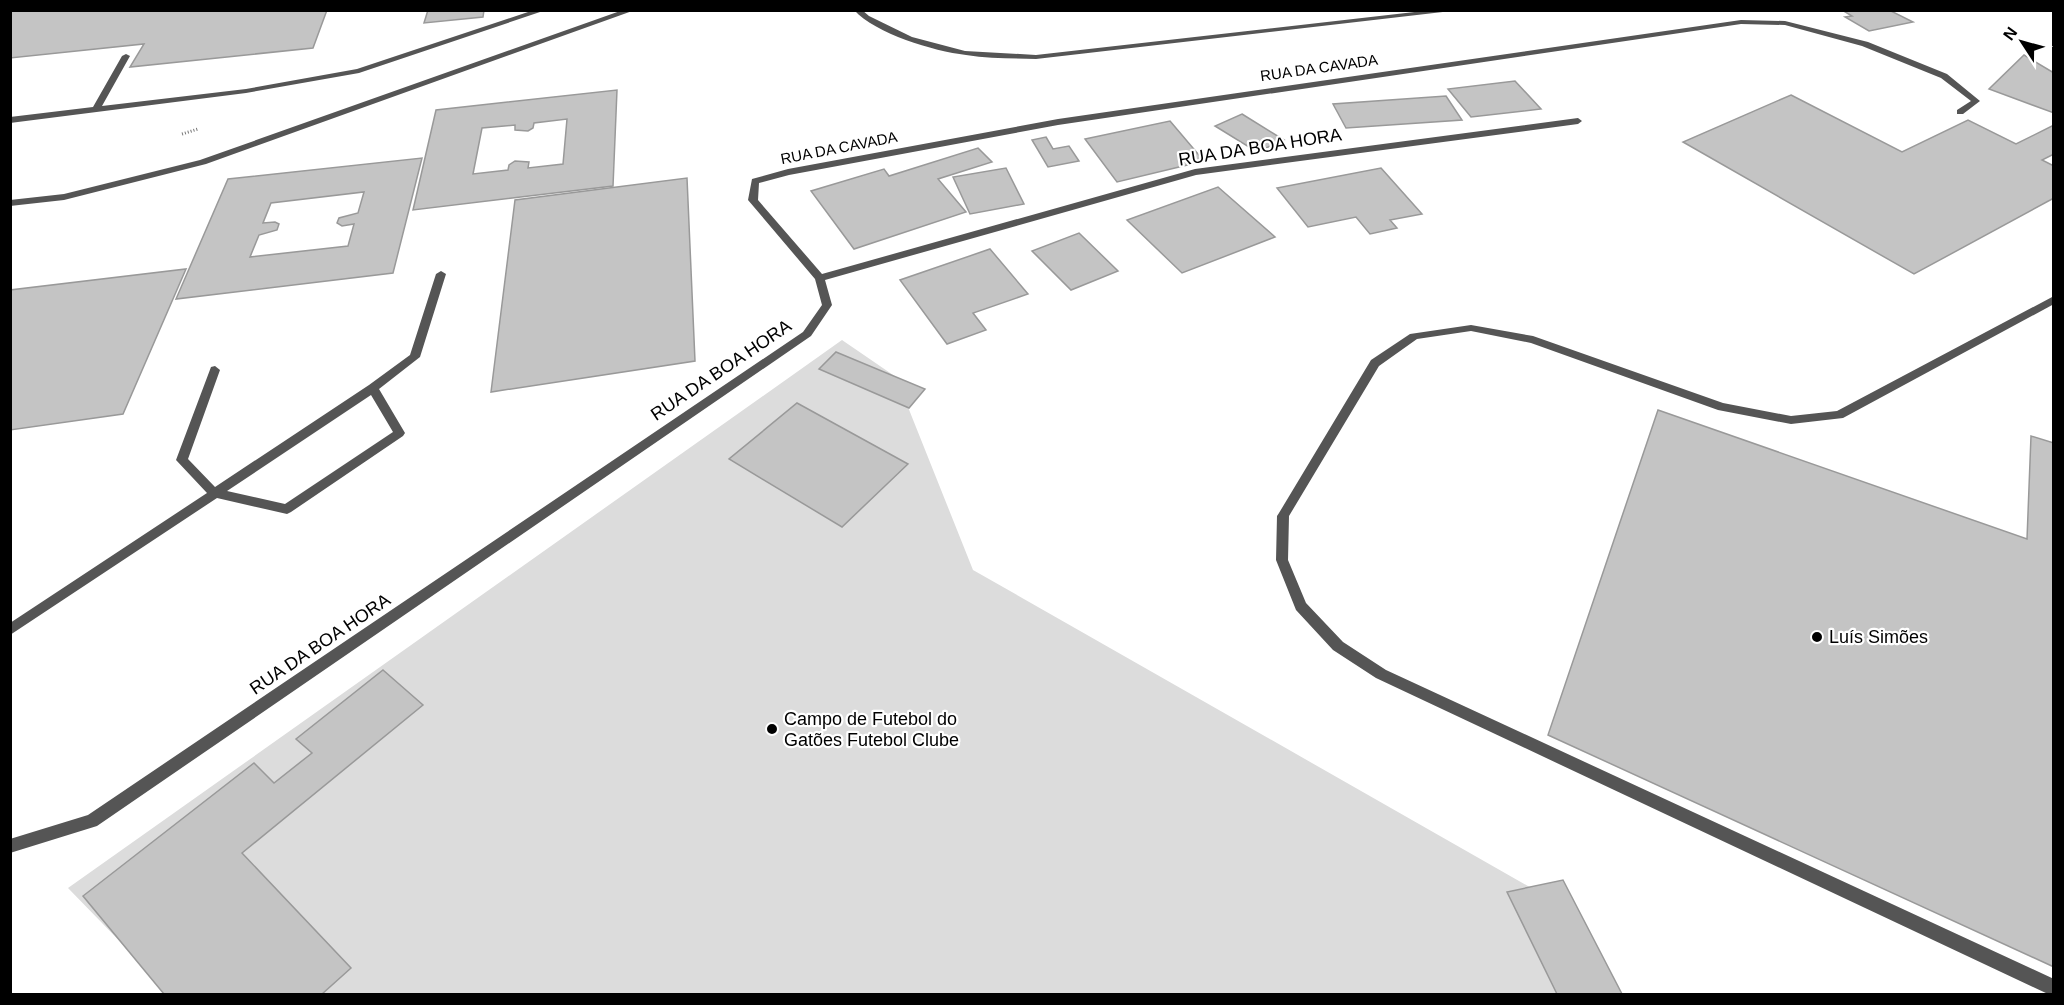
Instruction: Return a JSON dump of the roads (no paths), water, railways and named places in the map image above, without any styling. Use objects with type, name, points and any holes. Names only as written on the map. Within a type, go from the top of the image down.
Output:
[{"type":"street","points":[[10,120],[246,92],[359,71],[543,10]]},
{"type":"street","points":[[10,203],[64,196],[203,162],[632,10]]},
{"type":"street","points":[[857,10],[866,18],[909,39],[943,48],[965,53],[1036,57],[1457,10]]},
{"type":"street","name":"RUA DA CAVADA","points":[[820,278],[753,200],[755,182],[788,172],[1058,122],[1741,22],[1785,23],[1865,44],[1944,76],[1976,101],[1960,112]]},
{"type":"street","points":[[95,111],[126,56]]},
{"type":"street","name":"RUA DA BOA HORA","points":[[10,846],[92,821],[807,334],[827,305],[820,278],[1195,172],[1578,121]]},
{"type":"street","points":[[10,630],[373,388],[415,357],[441,274]]},
{"type":"street","points":[[2054,299],[1839,415],[1791,420],[1722,407],[1533,340],[1471,328],[1414,336],[1374,363],[1283,516],[1282,549],[1282,560],[1301,606],[1338,646],[1381,674],[2054,988]]},
{"type":"street","points":[[215,370],[182,460],[214,494],[287,509],[399,434],[373,388]]},
{"type":"place","name":"Luís Simões","points":[[1817,637]]},
{"type":"place","name":"Campo de Futebol do Gatões Futebol Clube","points":[[772,729]]}]
